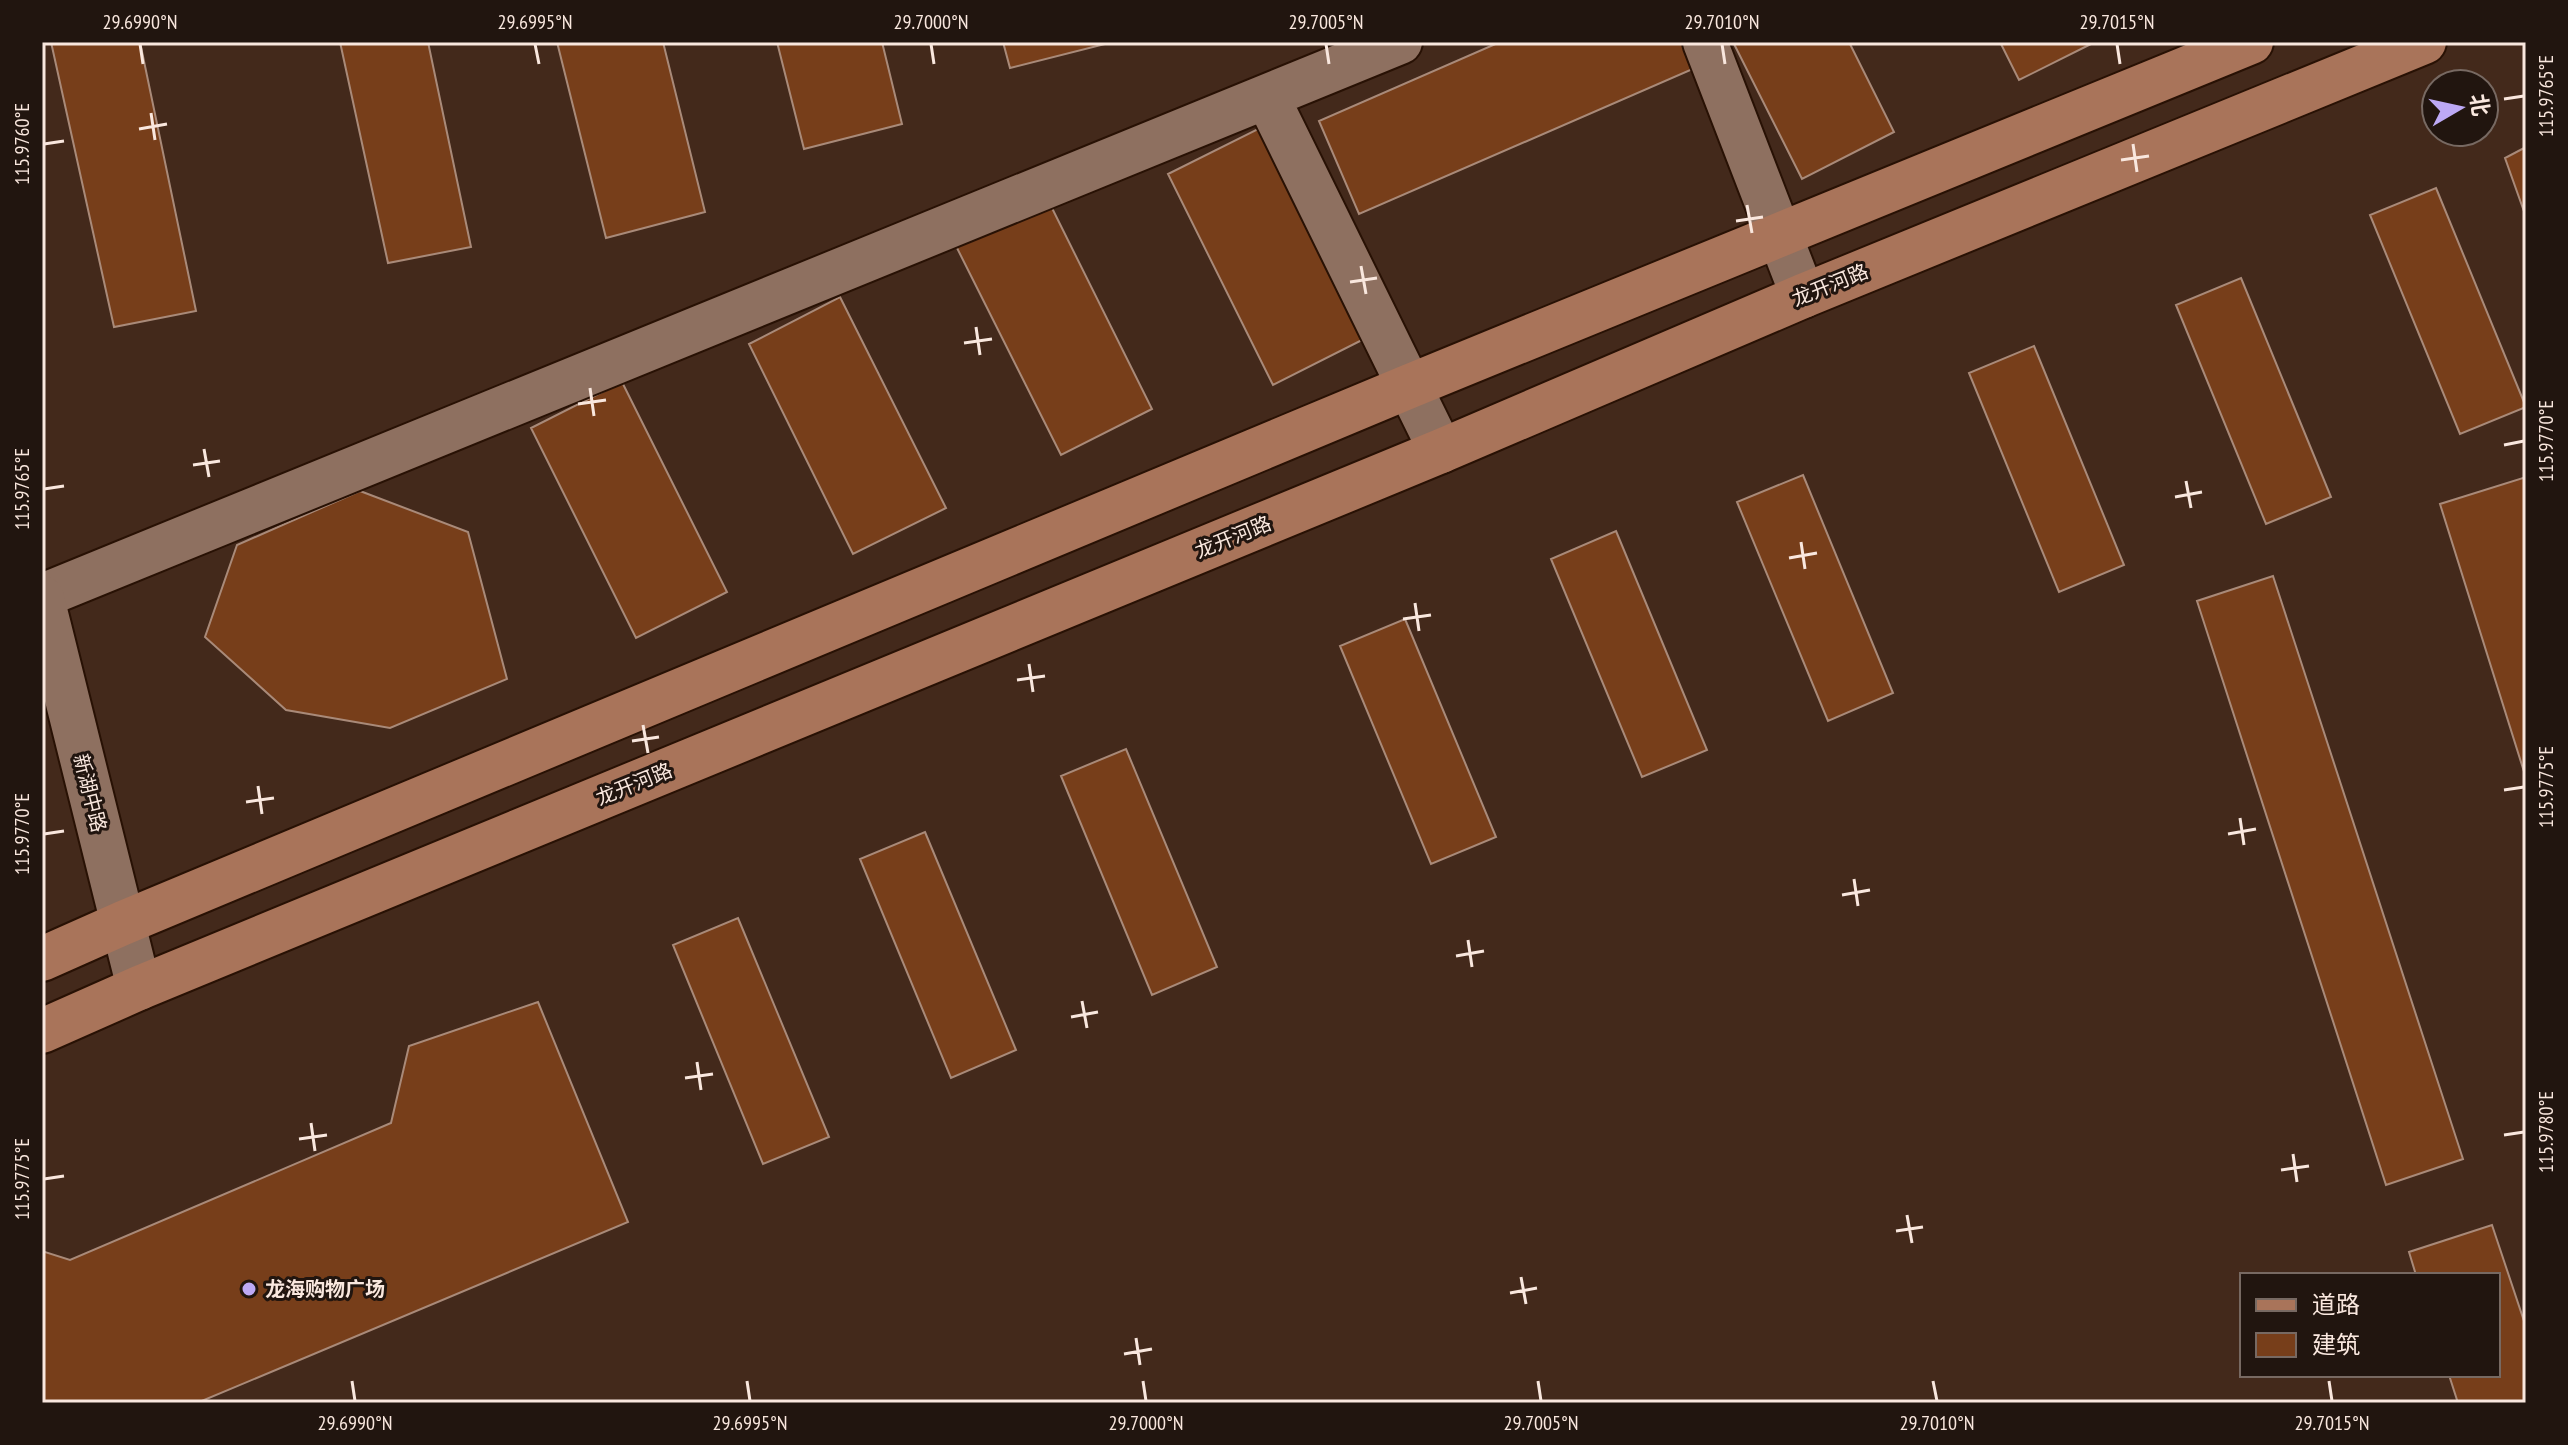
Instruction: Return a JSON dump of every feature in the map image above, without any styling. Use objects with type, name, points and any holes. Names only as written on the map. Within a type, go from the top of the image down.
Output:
[{"type":"main road","points":[[42,959],[1410,386],[2251,42]]},
{"type":"main road","name":"龙开河路","points":[[42,1031],[139,988],[1441,451],[1803,296],[2424,42]]},
{"type":"street","points":[[42,597],[1400,42]]},
{"type":"street","points":[[1705,42],[1803,296]]},
{"type":"street","points":[[1267,97],[1441,451]]},
{"type":"street","name":"新湖中路","points":[[42,597],[139,988]]},
{"type":"building","points":[[51,42],[140,42],[196,311],[114,327]]},
{"type":"building","points":[[340,42],[428,42],[471,247],[388,263]]},
{"type":"building","points":[[557,42],[663,42],[705,212],[606,238]]},
{"type":"building","points":[[777,42],[882,42],[902,124],[804,149]]},
{"type":"building","points":[[1003,42],[1109,42],[1109,43],[1010,68]]},
{"type":"building","points":[[1500,42],[1683,42],[1695,68],[1359,214],[1319,121]]},
{"type":"building","points":[[1733,42],[1849,42],[1894,132],[1802,179]]},
{"type":"building","points":[[2000,42],[2095,42],[2019,80]]},
{"type":"building","points":[[1260,128],[1366,338],[1273,385],[1168,174]]},
{"type":"building","points":[[2526,147],[2526,217],[2505,158]]},
{"type":"building","points":[[2436,188],[2526,407],[2460,434],[2370,215]]},
{"type":"building","points":[[1047,198],[1152,409],[1061,455],[955,244]]},
{"type":"building","points":[[2241,278],[2331,497],[2266,524],[2176,305]]},
{"type":"building","points":[[840,297],[946,508],[853,554],[749,344]]},
{"type":"building","points":[[2034,346],[2124,565],[2059,592],[1969,373]]},
{"type":"building","points":[[622,382],[727,592],[636,638],[531,428]]},
{"type":"building","points":[[1803,475],[1893,693],[1828,721],[1737,502]]},
{"type":"building","points":[[2526,477],[2526,778],[2440,504]]},
{"type":"building","points":[[360,491],[468,532],[507,679],[390,728],[286,710],[205,637],[237,545]]},
{"type":"building","points":[[1616,531],[1707,750],[1642,777],[1551,559]]},
{"type":"building","points":[[2273,576],[2463,1159],[2386,1185],[2197,601]]},
{"type":"building","points":[[1405,619],[1496,837],[1431,864],[1340,646]]},
{"type":"building","points":[[1126,749],[1217,967],[1152,995],[1061,776]]},
{"type":"building","points":[[925,832],[1016,1050],[951,1078],[860,859]]},
{"type":"building","points":[[738,918],[829,1137],[763,1164],[673,945]]},
{"type":"building","points":[[538,1002],[628,1222],[197,1403],[42,1403],[42,1251],[70,1260],[391,1123],[409,1046]]},
{"type":"building","points":[[2492,1225],[2526,1327],[2526,1403],[2458,1403],[2450,1377],[2500,1377],[2500,1273],[2415,1273],[2409,1252]]},
{"type":"place","name":"龙海购物广场","points":[[249,1289]]}]
